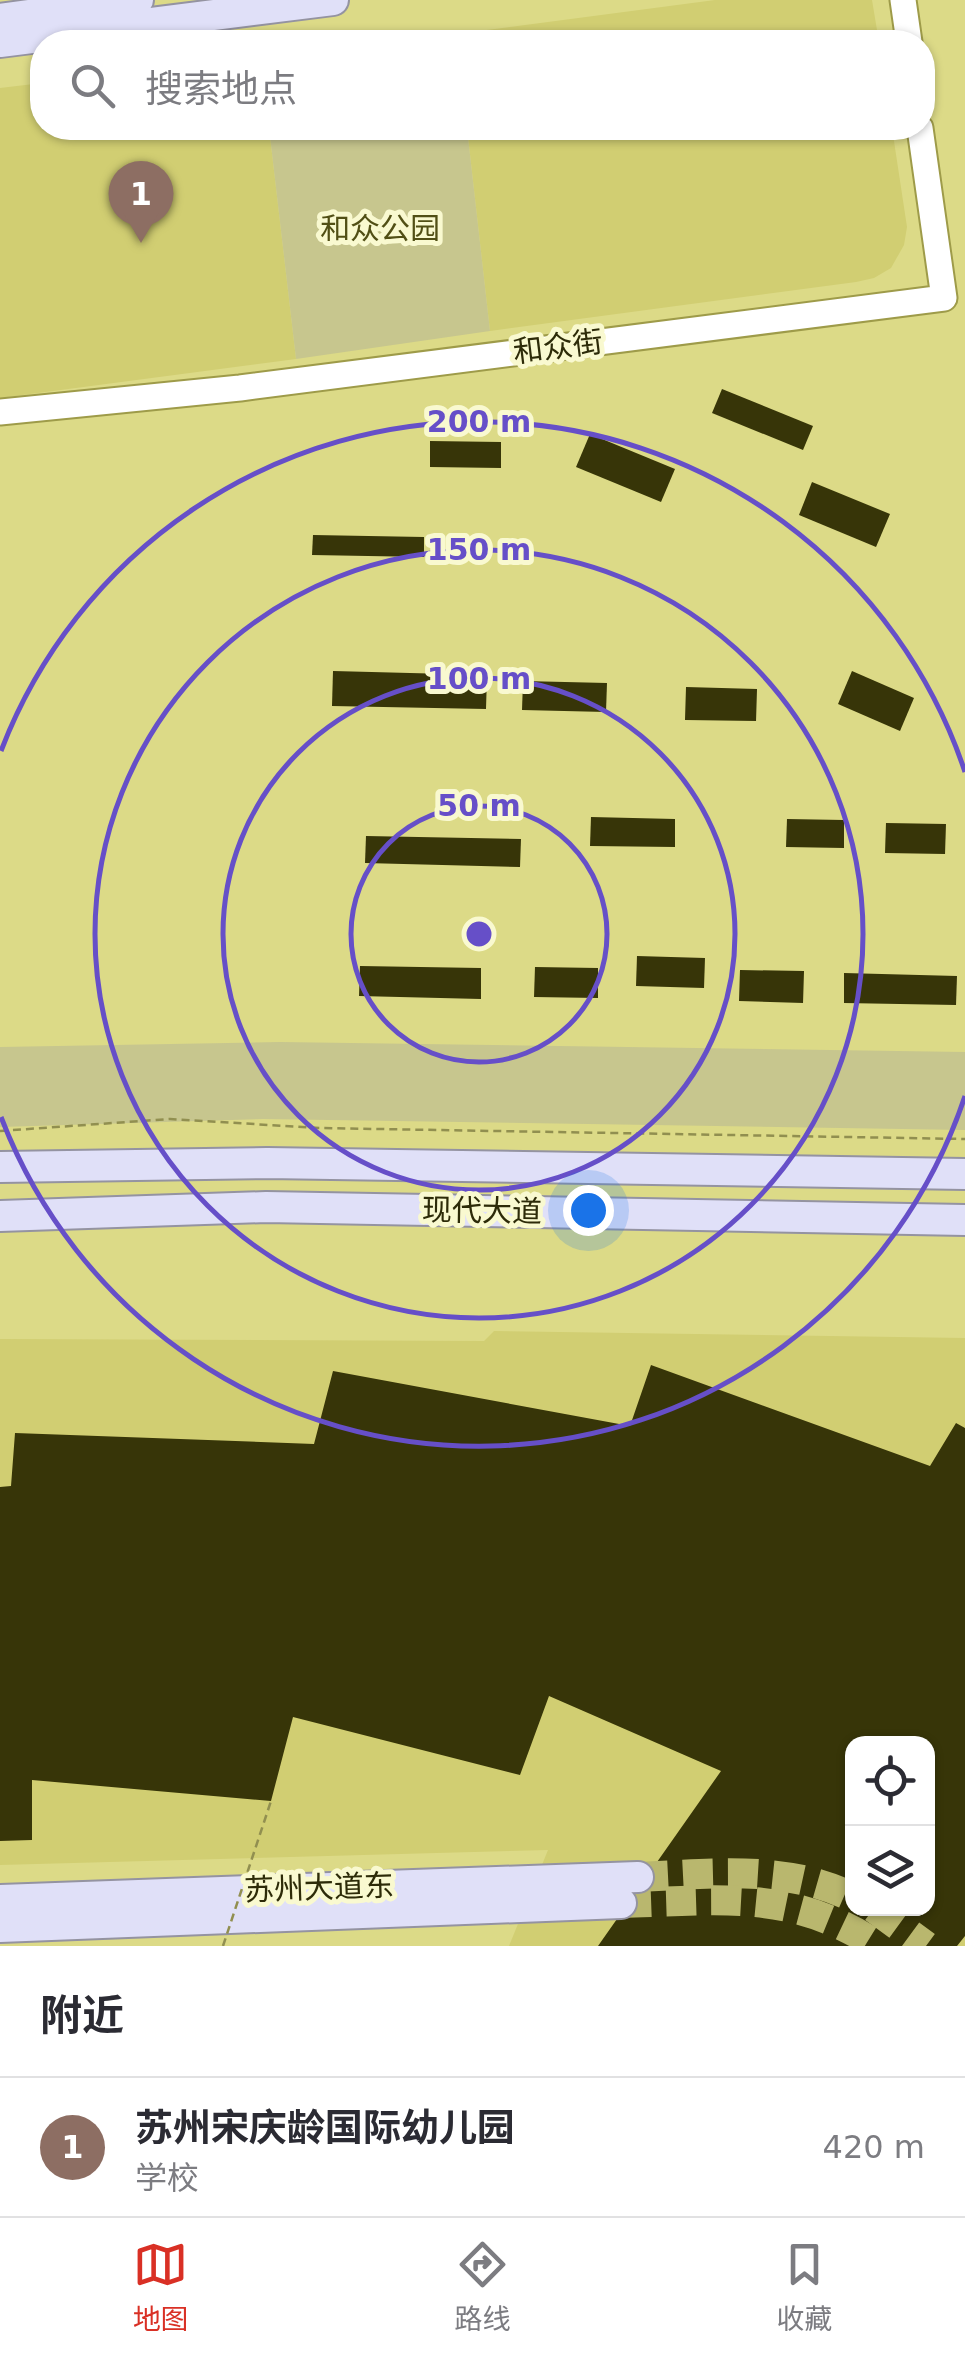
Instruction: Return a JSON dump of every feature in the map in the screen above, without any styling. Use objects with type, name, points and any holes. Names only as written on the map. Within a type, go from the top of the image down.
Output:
[{"type":"main road","points":[[0,19],[138,0]]},
{"type":"main road","points":[[95,30],[333,0]]},
{"type":"main road","points":[[0,42],[30,38]]},
{"type":"main road","name":"现代大道","points":[[0,1167],[266,1163],[965,1174]]},
{"type":"main road","name":"现代大道","points":[[0,1216],[266,1207],[965,1220]]},
{"type":"main road","name":"苏州大道东","points":[[0,1900],[630,1890],[0,1927]]},
{"type":"street","points":[[903,0],[907,30]]},
{"type":"street","name":"和众街","points":[[0,412],[240,388],[944,298],[922,140]]},
{"type":"path","points":[[0,1130],[170,1119],[318,1128],[965,1139]]},
{"type":"path","points":[[224,1946],[272,1801]]},
{"type":"shaded area","points":[[715,0],[872,0],[877,30],[486,30]]},
{"type":"shaded area","points":[[30,84],[30,140],[270,140],[296,359],[0,398],[0,88]]},
{"type":"shaded area","points":[[468,140],[894,140],[907,227],[904,245],[891,268],[874,278],[490,331]]},
{"type":"shaded area","points":[[494,1331],[965,1338],[965,1946],[509,1946],[548,1850],[0,1865],[0,1339],[484,1341]]},
{"type":"green space","name":"和众公园","points":[[270,140],[468,140],[490,331],[296,359]]},
{"type":"green space","points":[[280,1042],[965,1052],[965,1130],[263,1119],[0,1127],[0,1047]]},
{"type":"building","points":[[722,389],[813,426],[803,450],[712,413]]},
{"type":"building","points":[[590,434],[675,469],[661,502],[576,467]]},
{"type":"building","points":[[430,441],[501,442],[501,468],[430,467]]},
{"type":"building","points":[[812,482],[890,514],[876,547],[799,515]]},
{"type":"building","points":[[313,535],[424,537],[424,557],[312,555]]},
{"type":"building","points":[[333,671],[487,675],[486,709],[332,706]]},
{"type":"building","points":[[852,671],[914,698],[900,731],[838,704]]},
{"type":"building","points":[[523,681],[607,683],[606,712],[522,710]]},
{"type":"building","points":[[686,687],[757,689],[756,721],[685,720]]},
{"type":"building","points":[[591,817],[675,819],[675,847],[590,846]]},
{"type":"building","points":[[787,819],[844,820],[844,848],[786,847]]},
{"type":"building","points":[[886,823],[946,824],[945,854],[885,853]]},
{"type":"building","points":[[366,836],[521,839],[520,867],[365,863]]},
{"type":"building","points":[[637,956],[705,958],[704,988],[636,986]]},
{"type":"building","points":[[360,966],[481,968],[481,999],[359,996]]},
{"type":"building","points":[[535,967],[598,968],[598,998],[534,997]]},
{"type":"building","points":[[740,970],[804,971],[803,1003],[739,1001]]},
{"type":"building","points":[[844,973],[957,976],[956,1005],[844,1003]]},
{"type":"building","points":[[651,1365],[930,1466],[956,1423],[965,1428],[965,1936],[957,1946],[598,1946],[721,1771],[549,1696],[520,1775],[293,1717],[271,1801],[32,1780],[32,1840],[0,1841],[0,1487],[11,1486],[15,1433],[314,1444],[333,1371],[630,1426]]},
{"type":"tunnel","points":[[638,1877],[774,1875],[845,1894]]},
{"type":"tunnel","points":[[621,1903],[723,1900],[785,1906],[846,1927],[878,1946]]},
{"type":"tunnel","points":[[885,1916],[926,1946]]},
{"type":"place","name":"苏州宋庆龄国际幼儿园","points":[[141,243]]}]
